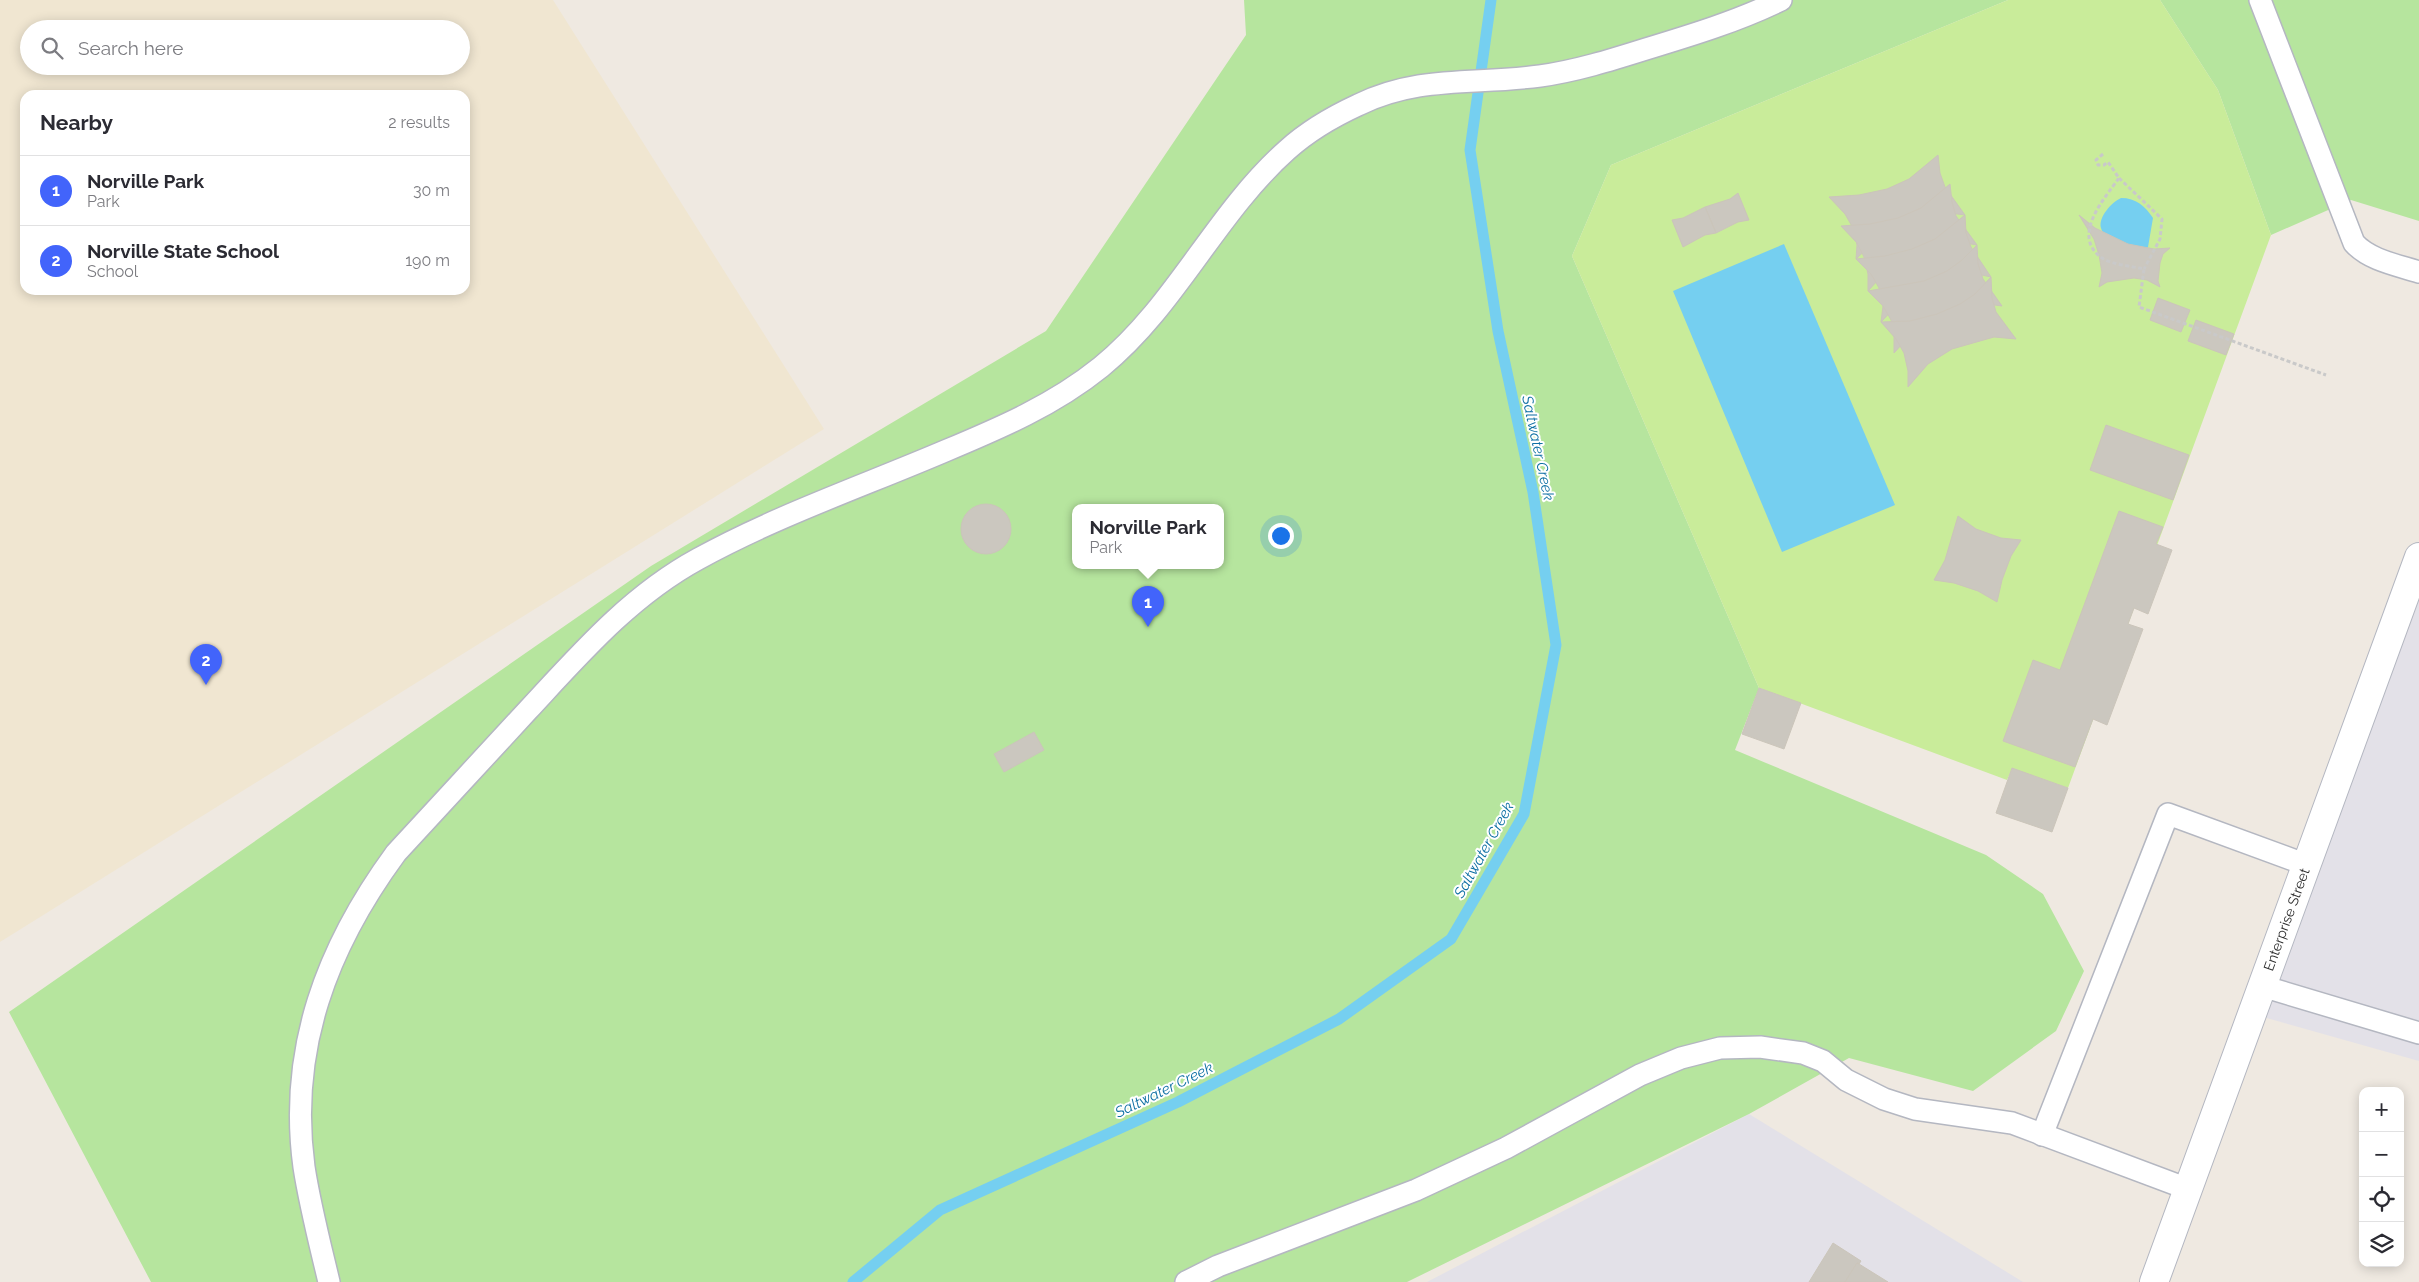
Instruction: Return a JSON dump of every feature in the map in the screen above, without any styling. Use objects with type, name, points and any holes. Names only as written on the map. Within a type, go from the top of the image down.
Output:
[{"type":"street","name":"Enterprise Street","points":[[2154,1282],[2419,557]]},
{"type":"lane","points":[[329,1282],[304,1166],[301,1118],[310,1025],[323,983],[344,935],[368,891],[396,853],[614,620],[657,584],[696,560],[744,536],[1020,420],[1068,392],[1103,366],[1139,332],[1175,289],[1256,181],[1288,149],[1321,123],[1362,102],[1406,87],[1450,80],[1501,80],[1543,76],[1592,66],[1698,33],[1781,0]]},
{"type":"lane","points":[[2260,0],[2354,243],[2361,251],[2369,255],[2419,272]]},
{"type":"lane","points":[[2042,1135],[2168,814],[2307,865]]},
{"type":"lane","points":[[2262,986],[2419,1032]]},
{"type":"lane","points":[[1186,1282],[1218,1266],[1416,1190],[1506,1148],[1640,1075],[1680,1058],[1720,1048],[1760,1047],[1803,1053],[1823,1061],[1846,1080],[1884,1099],[1915,1110],[2012,1123],[2188,1189]]},
{"type":"path","points":[[2103,154],[2096,160],[2098,165],[2104,165],[2108,162],[2119,178],[2162,218],[2160,239],[2154,253],[2144,268],[2139,307],[2326,375]]},
{"type":"path","points":[[2119,178],[2094,213],[2089,228],[2090,237],[2096,252],[2103,258],[2144,268]]},
{"type":"shaded area","points":[[0,0],[553,0],[824,429],[0,942]]},
{"type":"shaded area","points":[[2419,565],[2419,1061],[2256,1015]]},
{"type":"shaded area","points":[[1749,1114],[2023,1282],[1427,1282]]},
{"type":"green space","points":[[1244,0],[2008,0],[1611,165],[1572,256],[1759,688],[1735,750],[1986,855],[2043,894],[2084,971],[2056,1031],[1973,1091],[1849,1058],[1749,1114],[1407,1282],[151,1282],[9,1012],[651,566],[1046,331],[1246,35]]},
{"type":"green space","points":[[2008,0],[2160,0],[2218,90],[2271,235],[2068,788],[2012,769],[2007,780],[1759,688],[1572,256],[1611,165]]},
{"type":"green space","points":[[2160,0],[2419,0],[2419,221],[2351,200],[2271,235],[2218,90]]},
{"type":"water","points":[[2121,198],[2131,199],[2140,204],[2153,218],[2148,247],[2143,252],[2103,236],[2101,228],[2102,219],[2110,206]]},
{"type":"water","points":[[1784,244],[1895,505],[1782,552],[1673,291]]},
{"type":"building","points":[[1938,155],[1940,173],[1945,187],[1965,215],[1942,212],[1901,224],[1877,239],[1856,259],[1857,245],[1853,228],[1845,214],[1829,197],[1859,195],[1887,189],[1909,179]]},
{"type":"building","points":[[1950,184],[1956,216],[1977,245],[1954,241],[1932,246],[1912,254],[1888,269],[1868,291],[1868,274],[1864,257],[1857,243],[1841,226],[1870,224],[1898,218],[1921,208]]},
{"type":"building","points":[[1738,193],[1749,220],[1738,222],[1716,233],[1705,207],[1730,199]]},
{"type":"building","points":[[1705,207],[1716,233],[1705,235],[1683,247],[1672,220],[1683,218]]},
{"type":"building","points":[[1965,215],[1966,233],[1971,247],[1991,277],[1968,272],[1926,284],[1903,299],[1881,322],[1883,306],[1879,288],[1871,274],[1856,259],[1885,256],[1912,249],[1935,239]]},
{"type":"building","points":[[2079,215],[2095,228],[2128,244],[2154,249],[2170,248],[2163,254],[2160,263],[2158,281],[2160,287],[2147,280],[2134,278],[2107,282],[2099,287],[2102,273],[2099,255],[2094,239]]},
{"type":"building","points":[[1977,245],[1978,264],[1983,279],[2002,306],[1980,303],[1958,308],[1938,316],[1914,331],[1894,353],[1891,320],[1883,306],[1868,291],[1924,281],[1947,271],[1962,260]]},
{"type":"building","points":[[1991,277],[1992,298],[1996,312],[2016,339],[1994,337],[1952,349],[1928,364],[1908,387],[1908,371],[1904,353],[1896,339],[1881,322],[1910,321],[1937,314],[1960,304],[1975,294]]},
{"type":"building","points":[[2158,298],[2190,310],[2181,332],[2150,320]]},
{"type":"building","points":[[2196,320],[2234,334],[2226,355],[2188,341]]},
{"type":"building","points":[[2106,425],[2189,455],[2173,500],[2090,470]]},
{"type":"building","points":[[986,504],[1004,511],[1011,529],[1004,547],[986,554],[968,547],[961,529],[968,511]]},
{"type":"building","points":[[2119,511],[2163,527],[2156,544],[2172,550],[2148,614],[2134,608],[2128,624],[2143,629],[2107,725],[2093,719],[2075,767],[2003,741],[2033,660],[2060,670]]},
{"type":"building","points":[[1958,516],[1976,529],[2001,538],[2021,540],[2011,556],[2002,580],[1997,602],[1978,591],[1954,583],[1934,580],[1945,560]]},
{"type":"building","points":[[1759,688],[1801,703],[1784,749],[1742,734]]},
{"type":"building","points":[[1034,732],[1044,750],[1004,772],[994,754]]},
{"type":"building","points":[[2012,768],[2068,788],[2052,832],[1996,813]]},
{"type":"building","points":[[1833,1243],[1861,1261],[1859,1264],[1857,1263],[1845,1282],[1809,1282]]},
{"type":"building","points":[[1857,1263],[1859,1264],[1888,1282],[1845,1282]]},
{"type":"waterway","name":"Saltwater Creek","points":[[853,1282],[940,1210],[1178,1102],[1339,1019],[1451,939],[1524,814],[1556,645],[1533,492],[1498,331],[1470,150],[1491,0]]},
{"type":"place","name":"Norville Park","points":[[1148,627]]},
{"type":"place","name":"Norville State School","points":[[206,685]]}]
